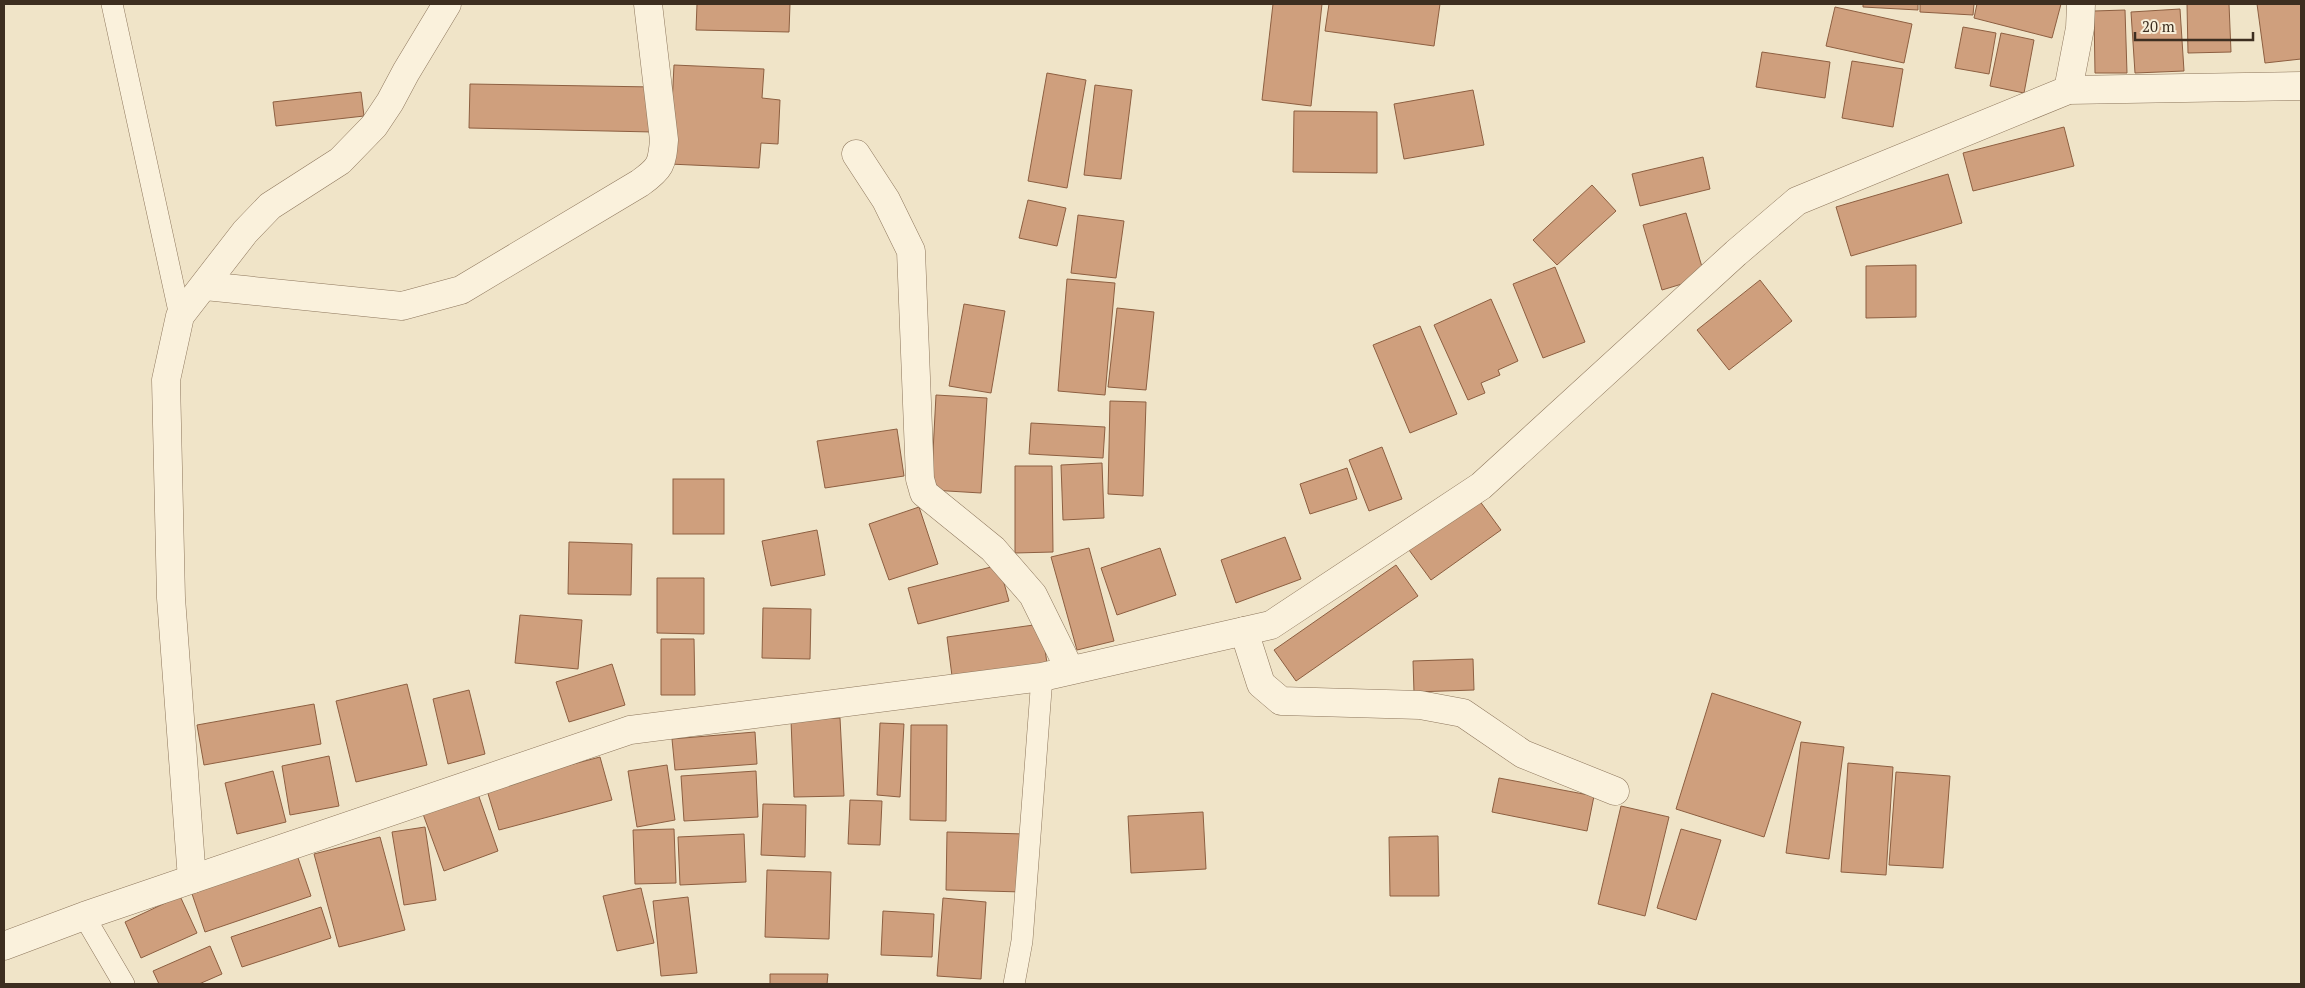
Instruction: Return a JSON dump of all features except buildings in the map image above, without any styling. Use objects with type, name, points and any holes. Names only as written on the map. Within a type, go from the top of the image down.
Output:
[{"type":"street","points":[[192,879],[171,598],[166,380],[180,316],[245,232],[270,206],[340,161],[374,126],[447,4]]},
{"type":"street","points":[[205,286],[402,306],[432,299],[461,290],[656,172],[662,162],[664,140],[648,4]]},
{"type":"street","points":[[2068,90],[2080,28],[2081,4]]},
{"type":"street","points":[[4,946],[84,916],[630,730],[1042,676],[1271,625],[1481,486],[1736,253],[1797,202],[2068,90],[2301,86]]},
{"type":"street","points":[[856,154],[886,200],[912,251],[920,479],[924,493],[993,550],[1033,595],[1070,670]]},
{"type":"street","points":[[1244,631],[1261,684],[1281,701],[1420,705],[1463,713],[1522,754],[1615,791]]},
{"type":"lane","points":[[112,4],[180,316]]},
{"type":"lane","points":[[1014,984],[1022,941],[1042,676]]},
{"type":"lane","points":[[84,916],[124,984]]}]
